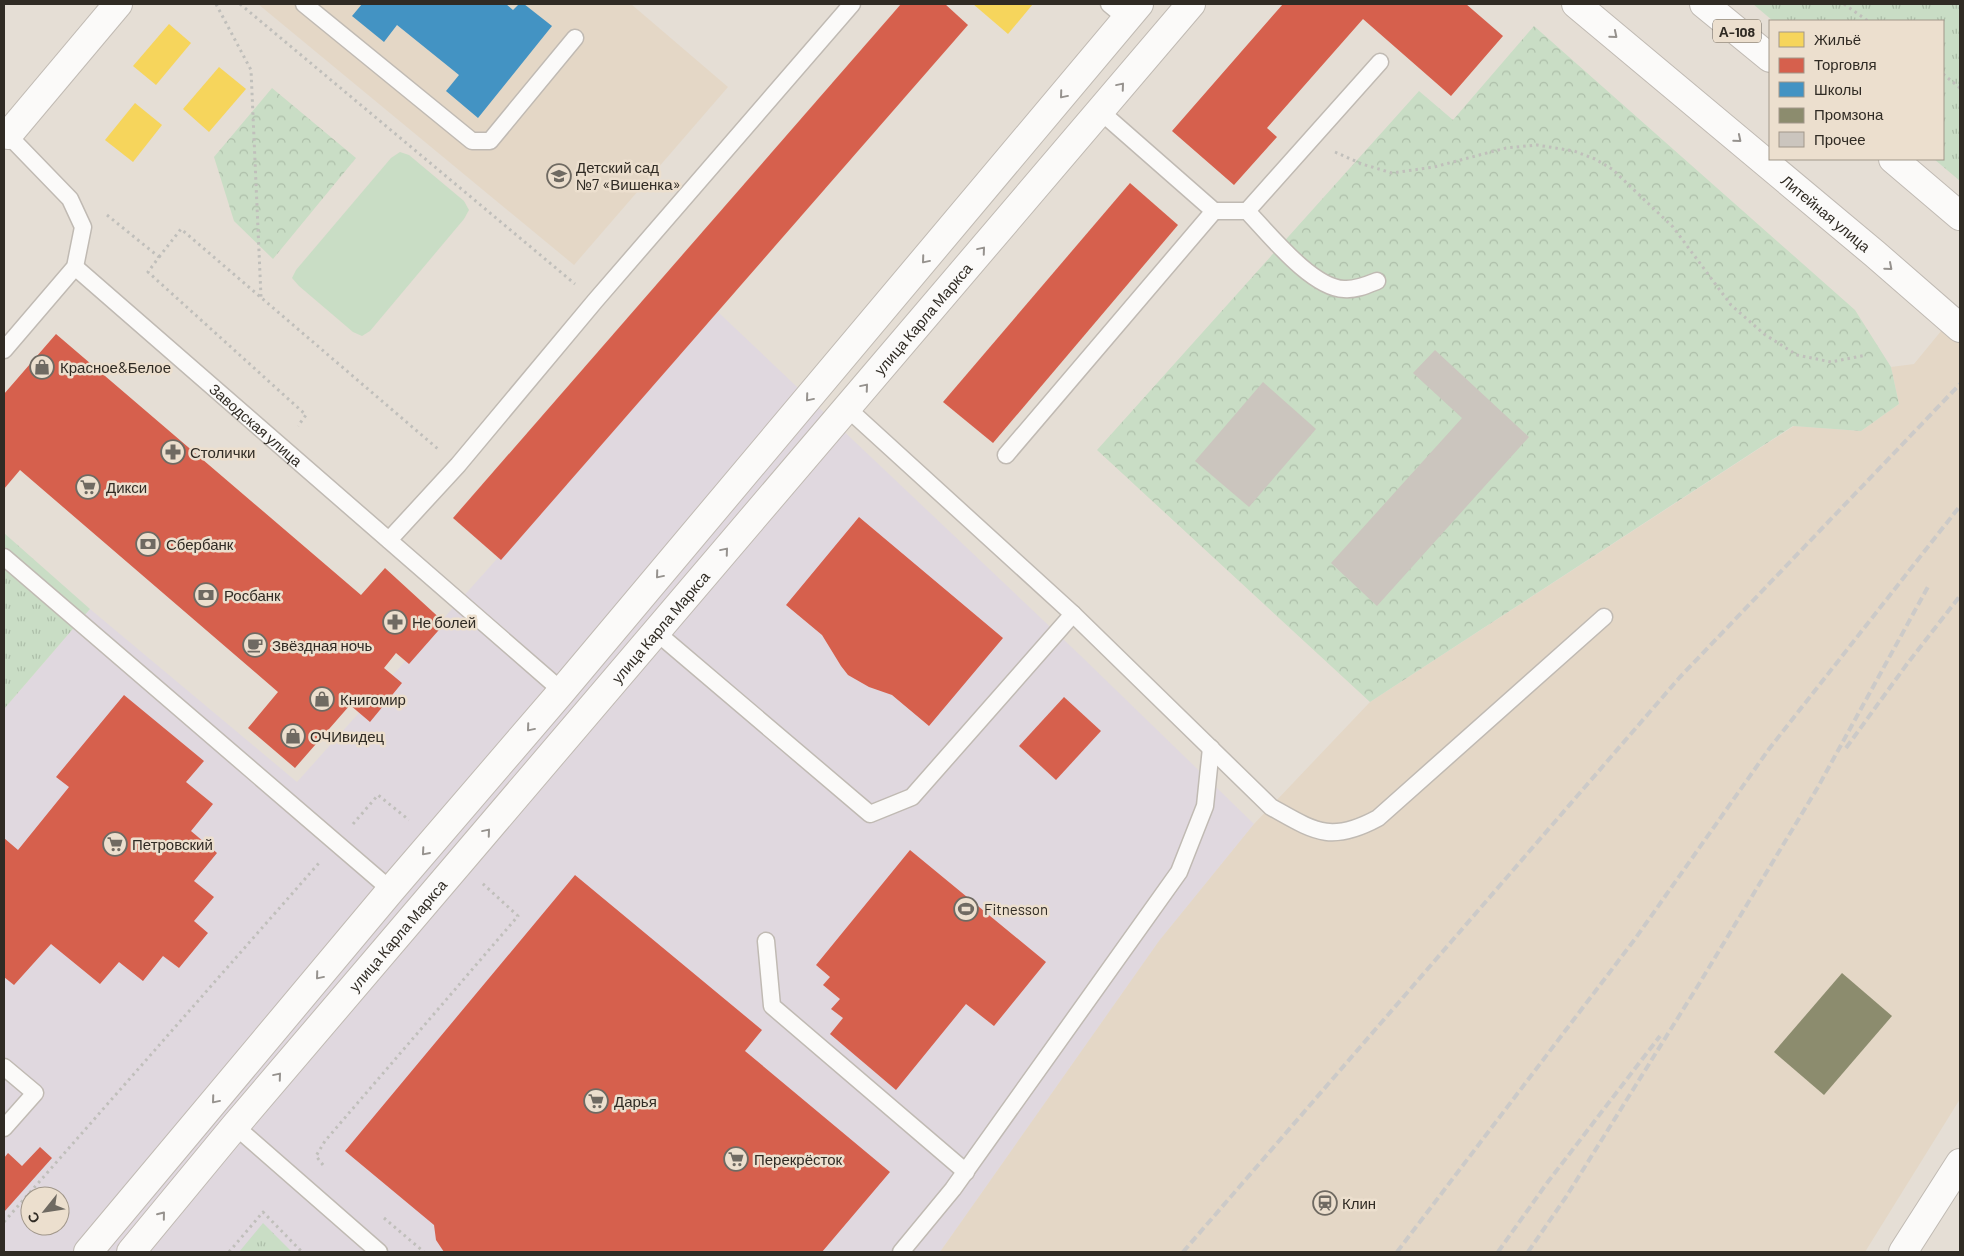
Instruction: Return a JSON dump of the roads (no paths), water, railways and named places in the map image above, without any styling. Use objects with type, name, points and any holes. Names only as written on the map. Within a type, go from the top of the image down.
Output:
[{"type":"main road","points":[[6,135],[118,4]]},
{"type":"main road","name":"улица Карла Маркса","points":[[131,1252],[235,1126],[1191,4]]},
{"type":"main road","name":"Литейная улица","points":[[1576,4],[1960,328]]},
{"type":"main road","name":"А-108","points":[[1704,4],[1769,57]]},
{"type":"main road","points":[[88,1252],[391,890],[562,691],[1125,9]]},
{"type":"main road","points":[[1894,160],[1960,216]]},
{"type":"main road","points":[[1903,1252],[1960,1163]]},
{"type":"lane","points":[[304,4],[472,141],[490,141],[575,38]]},
{"type":"lane","points":[[389,540],[458,465],[595,301],[852,4]]},
{"type":"lane","points":[[1246,211],[1380,62]]},
{"type":"lane","points":[[1100,111],[1214,211],[1246,211],[1312,276],[1330,287],[1345,290],[1362,287],[1378,281]]},
{"type":"lane","points":[[4,350],[75,267],[83,227],[70,199],[6,135]]},
{"type":"lane","points":[[1006,455],[1214,211]]},
{"type":"lane","name":"Заводская улица","points":[[75,267],[562,691]]},
{"type":"lane","points":[[847,408],[1073,614],[1271,806],[1308,828],[1337,834],[1360,828],[1378,818],[1604,617]]},
{"type":"lane","points":[[4,557],[391,890]]},
{"type":"lane","points":[[656,632],[870,814],[912,797],[1073,614]]},
{"type":"lane","points":[[901,1252],[966,1172],[1179,872],[1205,806],[1211,748]]},
{"type":"lane","points":[[766,940],[772,1006],[966,1172]]},
{"type":"lane","points":[[4,1067],[35,1093],[4,1128]]},
{"type":"lane","points":[[235,1126],[379,1252]]},
{"type":"railway","points":[[1183,1252],[1680,677],[1960,384]]},
{"type":"railway","points":[[1397,1252],[1635,939],[1769,749],[1960,506]]},
{"type":"railway","points":[[1528,1252],[1566,1197],[1699,984],[1818,787],[1929,585]]},
{"type":"railway","points":[[1846,748],[1907,664],[1960,596]]},
{"type":"railway","points":[[1498,1252],[1547,1183],[1660,1036]]},
{"type":"place","name":"Детский сад №7 «Вишенка»","points":[[559,176]]},
{"type":"place","name":"Красное&Белое","points":[[42,367]]},
{"type":"place","name":"Столички","points":[[173,452]]},
{"type":"place","name":"Дикси","points":[[88,487]]},
{"type":"place","name":"Сбербанк","points":[[148,544]]},
{"type":"place","name":"Росбанк","points":[[206,595]]},
{"type":"place","name":"Не болей","points":[[395,622]]},
{"type":"place","name":"Звёздная ночь","points":[[255,645]]},
{"type":"place","name":"Книгомир","points":[[322,699]]},
{"type":"place","name":"ОЧИвидец","points":[[293,736]]},
{"type":"place","name":"Петровский","points":[[115,844]]},
{"type":"place","name":"Fitnesson","points":[[966,909]]},
{"type":"place","name":"Дарья","points":[[596,1101]]},
{"type":"place","name":"Перекрёсток","points":[[736,1159]]},
{"type":"place","name":"Клин","points":[[1325,1203]]}]
